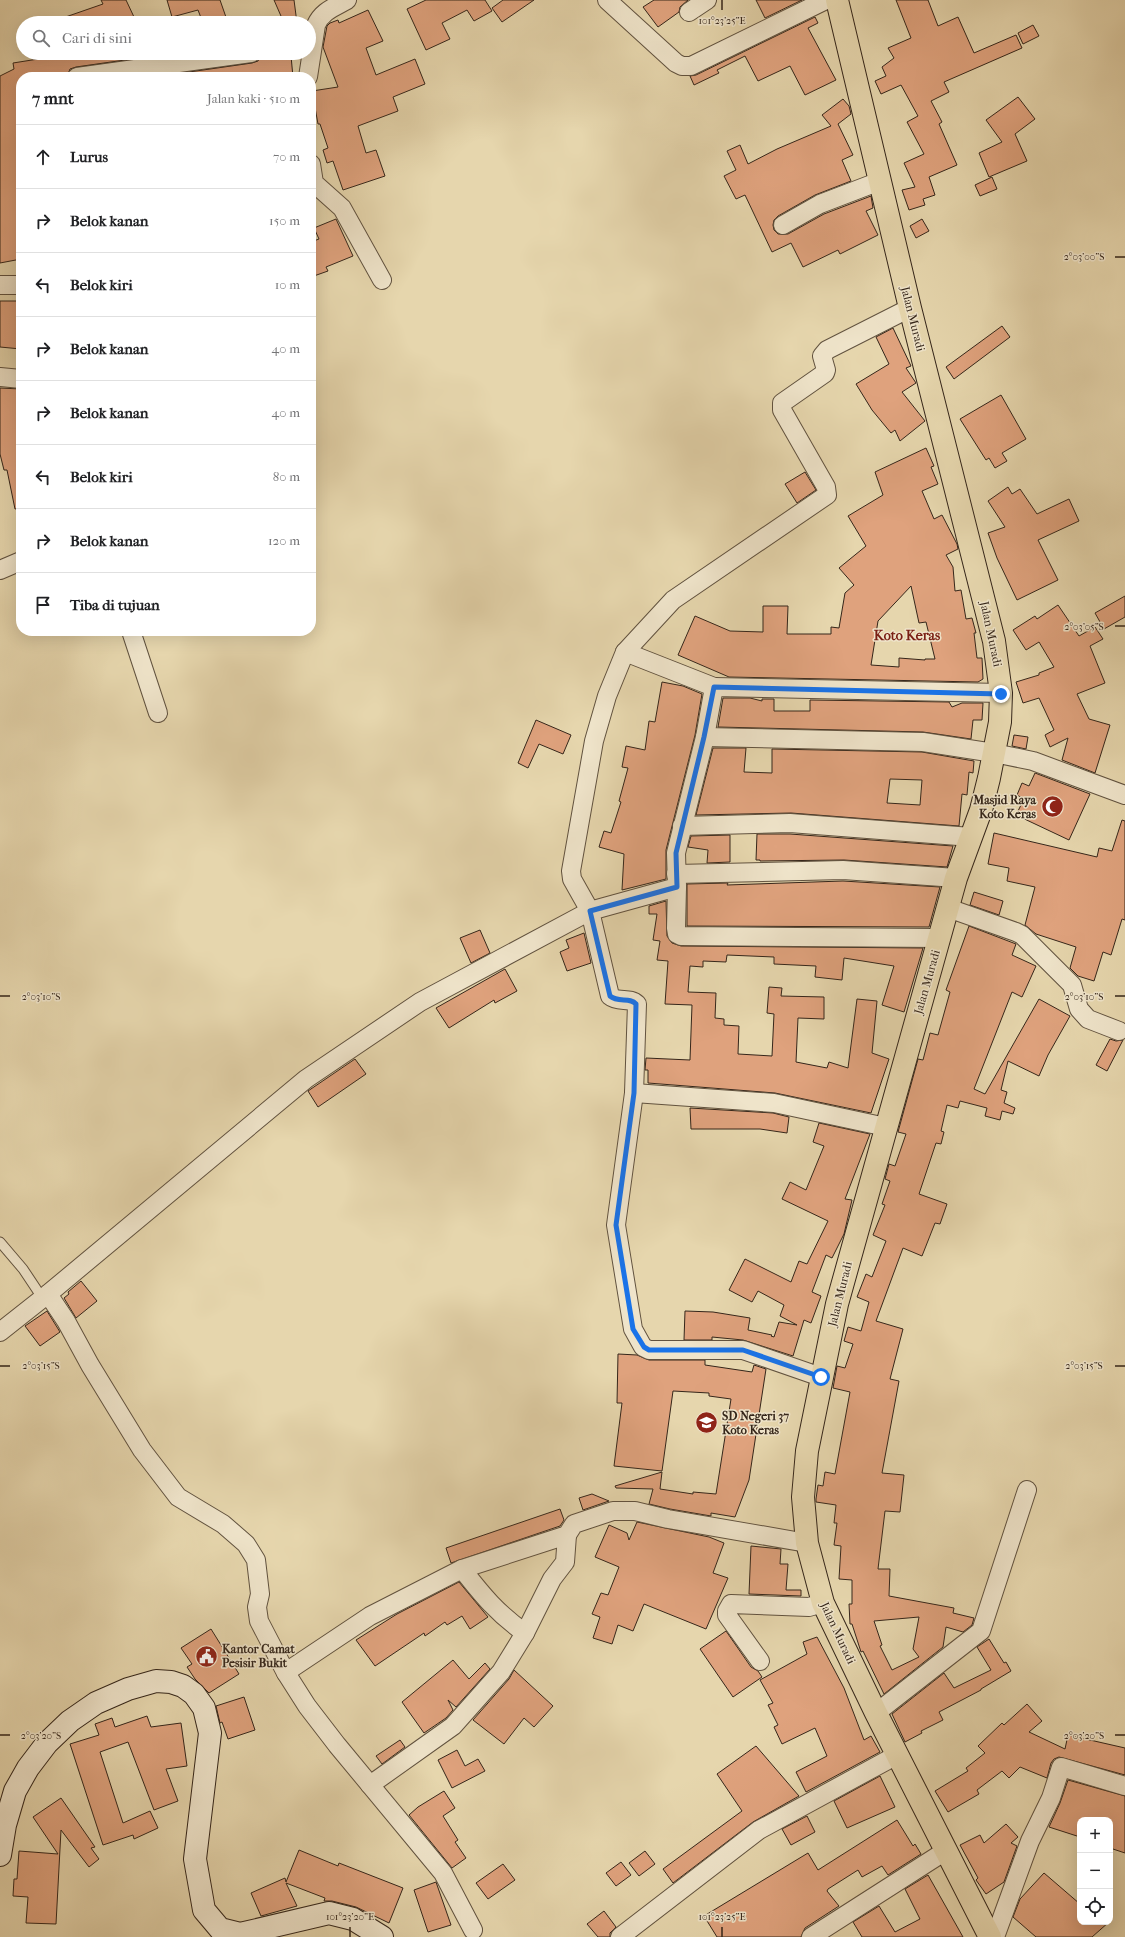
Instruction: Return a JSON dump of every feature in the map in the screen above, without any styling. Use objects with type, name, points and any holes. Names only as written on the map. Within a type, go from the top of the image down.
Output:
[{"type":"highway","name":"Jalan Muradi","points":[[837,0],[910,308],[994,641],[1001,694],[1000,722],[988,784],[956,878],[836,1304],[807,1451],[803,1497],[807,1543],[823,1603],[876,1713],[990,1937]]},
{"type":"street","points":[[316,25],[320,7],[347,0]]},
{"type":"street","points":[[607,0],[676,63],[682,66],[691,66],[826,0]]},
{"type":"street","points":[[689,12],[706,0]]},
{"type":"street","points":[[113,72],[200,60]]},
{"type":"street","points":[[308,72],[310,60]]},
{"type":"street","points":[[783,224],[820,204],[880,181]]},
{"type":"street","points":[[316,186],[342,208],[382,280]]},
{"type":"street","points":[[0,285],[16,285]]},
{"type":"street","points":[[821,1377],[743,1350],[649,1350],[644,1347],[633,1329],[616,1225],[634,1093],[636,1004],[633,1001],[616,1000],[610,996],[590,911],[572,879],[571,871],[594,741],[607,696],[625,652],[673,600],[827,495],[826,487],[782,410],[782,403],[825,373],[826,370],[822,356],[827,350],[910,308]]},
{"type":"street","points":[[0,377],[16,379]]},
{"type":"street","points":[[0,570],[16,562]]},
{"type":"street","points":[[133,636],[158,713]]},
{"type":"street","points":[[625,652],[714,687],[1001,694]]},
{"type":"street","points":[[714,687],[704,737],[676,853],[676,928],[678,934],[681,936],[939,938]]},
{"type":"street","points":[[704,737],[923,742],[994,753],[1033,761],[1125,795]]},
{"type":"street","points":[[682,826],[790,823],[971,837]]},
{"type":"street","points":[[0,1332],[46,1297],[306,1079],[420,1002],[590,911],[676,881],[843,870],[956,878]]},
{"type":"street","points":[[948,908],[1022,935],[1072,985],[1079,1009],[1088,1019],[1119,1031]]},
{"type":"street","points":[[634,1093],[774,1102],[886,1127]]},
{"type":"street","points":[[46,1297],[66,1321],[90,1365],[142,1450],[178,1497],[222,1524],[246,1544],[256,1560],[260,1594],[257,1607],[259,1621],[286,1673],[322,1726],[443,1873],[473,1930]]},
{"type":"street","points":[[876,1713],[981,1631],[1027,1490]]},
{"type":"street","points":[[370,1785],[453,1726],[501,1672],[525,1633],[552,1579],[565,1562],[567,1535],[574,1524],[614,1510],[635,1511],[668,1519],[807,1543]]},
{"type":"street","points":[[286,1673],[370,1616],[462,1569],[567,1535]]},
{"type":"street","points":[[462,1569],[486,1600],[504,1618],[525,1633]]},
{"type":"street","points":[[760,1661],[727,1615],[727,1611],[731,1604],[809,1607],[823,1603]]},
{"type":"street","points":[[0,1855],[5,1825],[15,1791],[28,1768],[47,1743],[70,1721],[96,1703],[128,1689],[156,1681],[171,1682],[183,1686],[194,1694],[204,1708],[210,1733],[196,1859],[204,1910],[220,1929],[240,1934],[329,1913],[353,1919],[382,1937]]},
{"type":"street","points":[[620,1937],[759,1830],[897,1755]]},
{"type":"street","points":[[995,1937],[1030,1841],[1051,1798],[1061,1767],[1125,1786]]},
{"type":"street","points":[[812,1937],[947,1850]]},
{"type":"lane","points":[[0,1242],[46,1297]]},
{"type":"building","points":[[101,0],[126,0],[134,16],[68,16],[103,4]]},
{"type":"building","points":[[167,0],[220,0],[226,16],[200,16],[198,10],[172,16]]},
{"type":"building","points":[[274,0],[294,0],[296,16],[281,16]]},
{"type":"building","points":[[426,0],[485,0],[492,11],[474,21],[467,10],[442,23],[450,39],[426,50],[407,9]]},
{"type":"building","points":[[503,0],[534,0],[502,22],[492,8]]},
{"type":"building","points":[[654,0],[688,0],[680,7],[679,12],[658,27],[643,7]]},
{"type":"building","points":[[756,0],[802,0],[765,18]]},
{"type":"building","points":[[896,0],[928,0],[938,26],[958,17],[974,53],[1016,35],[1022,48],[944,82],[949,92],[931,101],[942,122],[939,124],[957,165],[929,177],[935,195],[923,199],[925,205],[909,210],[902,190],[915,187],[904,163],[924,154],[907,122],[918,116],[901,85],[881,94],[875,81],[886,76],[882,67],[894,58],[888,48],[911,38]]},
{"type":"building","points":[[368,10],[383,41],[366,48],[376,75],[415,59],[425,84],[393,97],[398,111],[358,126],[366,153],[376,150],[385,176],[343,190],[333,161],[327,163],[323,150],[328,148],[320,124],[318,124],[316,113],[316,90],[338,87],[323,47],[327,26],[338,20],[339,23]]},
{"type":"building","points":[[815,17],[818,23],[808,28],[836,80],[805,95],[790,66],[758,81],[745,56],[717,70],[719,73],[694,85],[690,76],[696,75]]},
{"type":"building","points":[[1033,25],[1039,36],[1023,44],[1018,33]]},
{"type":"building","points":[[32,60],[125,60],[76,67],[70,69],[69,72],[16,72],[16,260],[0,263],[0,76],[14,69],[13,63]]},
{"type":"building","points":[[291,60],[293,72],[189,72],[252,63],[258,61]]},
{"type":"building","points":[[1018,97],[1035,119],[1015,134],[1027,161],[989,177],[979,153],[1002,142],[986,120]]},
{"type":"building","points":[[843,99],[849,106],[851,114],[838,124],[853,155],[842,160],[851,181],[815,195],[778,216],[774,220],[774,230],[778,234],[788,234],[824,214],[871,196],[873,208],[866,211],[878,235],[840,254],[838,250],[803,267],[791,243],[772,252],[745,195],[736,199],[724,176],[736,170],[727,151],[740,145],[748,164],[777,149],[831,126],[822,115]]},
{"type":"building","points":[[992,177],[997,189],[980,196],[975,185]]},
{"type":"building","points":[[336,219],[353,256],[326,267],[328,271],[316,275],[316,240],[319,239],[316,232],[316,227]]},
{"type":"building","points":[[922,219],[929,231],[916,238],[910,226]]},
{"type":"building","points":[[0,301],[16,301],[16,349],[0,347]]},
{"type":"building","points":[[1002,326],[1010,337],[954,379],[946,367]]},
{"type":"building","points":[[893,328],[911,366],[906,368],[916,383],[902,392],[925,421],[900,441],[895,430],[891,433],[872,410],[856,384],[889,364],[876,337]]},
{"type":"building","points":[[0,388],[16,389],[16,509],[7,470],[4,470],[0,454]]},
{"type":"building","points":[[1001,395],[1026,439],[1002,453],[1007,461],[995,468],[989,458],[986,460],[960,419]]},
{"type":"building","points":[[926,448],[934,466],[931,467],[938,484],[922,491],[934,519],[942,515],[957,544],[958,549],[946,555],[953,567],[955,591],[961,590],[966,619],[972,618],[976,633],[974,633],[977,658],[982,658],[983,679],[978,682],[729,677],[678,655],[695,616],[730,631],[763,632],[763,606],[788,606],[787,634],[831,634],[831,627],[839,628],[845,593],[854,585],[839,568],[866,546],[848,516],[883,495],[875,472]],"holes":[[[911,586],[919,623],[926,622],[935,659],[925,660],[899,658],[899,667],[871,665],[878,621]]]},
{"type":"building","points":[[805,472],[816,490],[797,503],[785,484]]},
{"type":"building","points":[[1008,487],[1012,494],[1020,489],[1037,514],[1069,499],[1079,521],[1038,540],[1058,580],[1017,600],[997,558],[988,533],[1005,527],[988,501]]},
{"type":"building","points":[[1125,596],[1125,617],[1104,629],[1095,613]]},
{"type":"building","points":[[1058,605],[1079,636],[1095,627],[1103,639],[1090,646],[1105,683],[1077,694],[1089,719],[1110,725],[1095,773],[1062,760],[1068,738],[1050,747],[1045,735],[1054,730],[1039,698],[1023,703],[1016,682],[1039,675],[1039,673],[1054,667],[1039,642],[1026,650],[1013,630],[1035,616],[1037,619]]},
{"type":"building","points":[[662,682],[683,686],[702,694],[695,735],[666,850],[666,879],[622,890],[624,854],[599,847],[604,831],[611,833],[621,802],[619,801],[628,768],[622,767],[626,746],[645,750],[649,721],[655,722]]},
{"type":"building","points":[[723,698],[750,698],[762,701],[762,699],[774,699],[774,711],[810,711],[810,700],[949,702],[952,707],[962,703],[983,703],[982,720],[973,720],[971,739],[923,732],[718,727]]},
{"type":"building","points":[[536,720],[571,735],[563,754],[539,744],[528,768],[518,763]]},
{"type":"building","points":[[1014,735],[1028,737],[1026,749],[1012,746]]},
{"type":"building","points":[[713,748],[746,748],[744,772],[772,773],[772,749],[922,752],[974,761],[973,773],[969,772],[967,795],[962,794],[959,826],[791,813],[696,815]],"holes":[[[890,779],[922,780],[920,805],[887,803]]]},
{"type":"building","name":"Masjid Raya Koto Keras","points":[[1035,773],[1090,794],[1069,840],[1016,815],[1024,799],[1017,795],[1022,783],[1029,786]]},
{"type":"building","points":[[1122,820],[1125,821],[1125,920],[1122,919],[1111,955],[1103,952],[1094,981],[1078,976],[1070,968],[1076,947],[1036,934],[1025,925],[1035,887],[1007,881],[1009,868],[988,864],[994,833],[1097,857],[1099,848],[1112,851]]},
{"type":"building","points":[[757,834],[790,834],[953,846],[947,867],[844,860],[760,861],[756,860]]},
{"type":"building","points":[[730,835],[730,862],[707,863],[708,850],[688,847],[691,836]]},
{"type":"building","points":[[843,881],[940,887],[929,927],[687,926],[687,884],[728,883],[727,885]]},
{"type":"building","points":[[974,892],[1003,901],[999,915],[970,905]]},
{"type":"building","points":[[666,901],[667,936],[672,943],[681,946],[923,948],[904,1012],[882,1005],[894,966],[844,958],[842,980],[815,977],[816,966],[774,964],[774,957],[727,955],[726,962],[703,961],[703,967],[690,966],[688,992],[716,993],[715,1018],[724,1019],[724,1025],[739,1026],[738,1054],[772,1056],[774,1014],[767,1013],[769,987],[782,988],[781,996],[824,997],[824,1019],[798,1018],[796,1062],[827,1068],[829,1062],[848,1068],[857,999],[877,1001],[872,1053],[889,1059],[871,1113],[775,1093],[648,1083],[648,1070],[645,1070],[646,1058],[690,1060],[692,1005],[665,1004],[668,961],[657,960],[660,941],[653,940],[657,914],[649,914],[649,906]]},
{"type":"building","points":[[969,926],[1016,944],[1012,955],[1036,966],[1022,997],[1012,992],[974,1089],[985,1094],[1039,999],[1070,1016],[1048,1055],[1039,1076],[1008,1061],[1001,1090],[1007,1092],[1004,1103],[1015,1108],[1013,1114],[1002,1111],[1000,1120],[985,1116],[987,1108],[960,1101],[958,1108],[947,1105],[941,1131],[944,1132],[941,1144],[936,1143],[919,1194],[947,1204],[940,1224],[935,1223],[922,1256],[903,1248],[876,1321],[903,1329],[890,1379],[899,1381],[882,1473],[904,1475],[900,1512],[885,1511],[878,1569],[890,1569],[889,1596],[954,1608],[953,1613],[974,1618],[972,1625],[963,1632],[946,1627],[943,1647],[884,1694],[863,1651],[861,1652],[852,1624],[850,1624],[849,1604],[852,1604],[852,1580],[839,1579],[841,1546],[834,1545],[837,1523],[834,1523],[836,1505],[816,1502],[816,1499],[818,1485],[823,1486],[825,1472],[835,1474],[850,1392],[833,1388],[837,1366],[845,1368],[853,1344],[844,1341],[848,1327],[861,1331],[869,1302],[857,1297],[866,1274],[872,1277],[886,1241],[873,1235],[885,1205],[882,1204],[890,1181],[885,1179],[889,1164],[895,1166],[906,1134],[898,1132],[918,1059],[923,1060],[930,1033],[938,1035],[950,992],[946,990]],"holes":[[[919,1617],[913,1649],[919,1657],[892,1670],[880,1646],[882,1645],[874,1621]]]},
{"type":"building","points":[[480,930],[490,953],[471,963],[460,938]]},
{"type":"building","points":[[584,933],[591,963],[567,971],[560,952],[569,948],[566,940]]},
{"type":"building","points":[[505,969],[517,991],[495,1003],[494,1000],[449,1028],[436,1008]]},
{"type":"building","points":[[1110,1039],[1116,1041],[1123,1040],[1107,1071],[1096,1065]]},
{"type":"building","points":[[355,1059],[366,1074],[318,1107],[308,1091]]},
{"type":"building","points":[[690,1108],[773,1113],[789,1117],[787,1133],[760,1129],[691,1129]]},
{"type":"building","points":[[819,1123],[870,1134],[845,1199],[852,1200],[844,1234],[832,1258],[826,1255],[812,1292],[821,1296],[811,1323],[804,1320],[793,1356],[743,1340],[712,1337],[712,1340],[684,1340],[685,1311],[713,1312],[750,1318],[748,1330],[772,1335],[771,1336],[774,1337],[779,1322],[797,1325],[780,1316],[784,1305],[758,1291],[752,1302],[729,1290],[745,1259],[791,1282],[799,1261],[807,1264],[828,1221],[782,1199],[790,1182],[806,1190],[824,1146],[813,1142]]},
{"type":"building","points":[[81,1281],[97,1301],[76,1318],[64,1298],[69,1294],[68,1292]]},
{"type":"building","points":[[47,1311],[60,1332],[40,1346],[25,1326]]},
{"type":"building","points":[[618,1354],[637,1355],[649,1360],[705,1360],[705,1365],[752,1372],[754,1365],[766,1369],[749,1480],[735,1517],[711,1513],[711,1516],[649,1504],[653,1489],[616,1488],[615,1486],[662,1472],[660,1489],[693,1494],[693,1492],[716,1494],[731,1399],[709,1396],[709,1393],[673,1391],[662,1471],[614,1466],[622,1403],[617,1403]]},
{"type":"building","points":[[592,1494],[609,1501],[583,1510],[579,1498]]},
{"type":"building","points":[[560,1509],[564,1520],[560,1526],[451,1563],[446,1548]]},
{"type":"building","points":[[637,1522],[709,1537],[724,1543],[713,1573],[728,1578],[706,1629],[644,1604],[633,1631],[618,1625],[612,1644],[593,1638],[600,1617],[592,1614],[601,1593],[608,1595],[619,1567],[595,1557],[609,1525],[627,1533],[629,1540]]},
{"type":"building","points":[[751,1546],[781,1549],[780,1564],[788,1564],[786,1590],[801,1590],[801,1596],[749,1594]]},
{"type":"building","points":[[459,1582],[488,1617],[470,1629],[462,1616],[447,1625],[445,1622],[425,1636],[424,1633],[375,1666],[356,1640],[397,1614]]},
{"type":"building","name":"Kantor Camat Pesisir Bukit","points":[[211,1629],[239,1674],[209,1693],[195,1679],[187,1667],[192,1664],[181,1648]]},
{"type":"building","points":[[726,1631],[751,1667],[758,1671],[762,1677],[733,1697],[700,1649]]},
{"type":"building","points":[[817,1637],[844,1688],[864,1740],[871,1736],[880,1752],[806,1792],[796,1772],[827,1756],[815,1728],[782,1744],[774,1727],[778,1725],[768,1705],[773,1703],[760,1680],[807,1654],[803,1642]]},
{"type":"building","points":[[989,1639],[1004,1663],[1006,1662],[1011,1671],[981,1690],[939,1712],[943,1720],[921,1731],[922,1733],[905,1742],[892,1714],[944,1673],[954,1688],[991,1670],[977,1647]]},
{"type":"building","points":[[453,1660],[469,1679],[485,1663],[490,1669],[456,1707],[448,1700],[453,1710],[446,1718],[424,1733],[402,1702]]},
{"type":"building","points":[[514,1670],[553,1706],[534,1727],[524,1718],[504,1744],[473,1720],[509,1679]]},
{"type":"building","points":[[244,1697],[255,1730],[228,1739],[222,1722],[220,1723],[216,1706]]},
{"type":"building","points":[[1027,1704],[1042,1721],[1029,1732],[1065,1749],[1068,1735],[1125,1748],[1125,1775],[1059,1757],[1054,1759],[1051,1763],[1047,1778],[1020,1767],[1009,1778],[1002,1771],[977,1790],[979,1794],[948,1812],[935,1791],[968,1771],[966,1768],[985,1753],[978,1746],[1002,1723],[1004,1725]]},
{"type":"building","points":[[147,1716],[151,1727],[181,1723],[187,1766],[166,1769],[178,1801],[154,1810],[128,1742],[100,1752],[123,1823],[150,1811],[158,1828],[134,1839],[133,1835],[103,1845],[70,1744],[99,1735],[95,1724],[112,1718],[115,1727]]},
{"type":"building","points":[[400,1740],[405,1747],[382,1764],[376,1756]]},
{"type":"building","points":[[756,1746],[799,1796],[753,1822],[673,1883],[663,1869],[742,1811],[717,1774]]},
{"type":"building","points":[[457,1750],[465,1766],[478,1759],[485,1771],[452,1788],[438,1760]]},
{"type":"building","points":[[880,1776],[895,1807],[847,1828],[834,1801]]},
{"type":"building","points":[[1068,1780],[1125,1796],[1125,1853],[1113,1849],[1113,1817],[1077,1817],[1077,1836],[1049,1827],[1060,1803]]},
{"type":"building","points":[[444,1791],[455,1808],[443,1816],[458,1840],[455,1842],[466,1858],[452,1868],[409,1815],[418,1807]]},
{"type":"building","points":[[61,1798],[95,1847],[91,1848],[99,1859],[89,1867],[61,1830],[56,1924],[26,1923],[28,1897],[13,1896],[14,1879],[17,1879],[19,1851],[58,1854],[33,1817]]},
{"type":"building","points":[[807,1816],[815,1832],[791,1845],[782,1829]]},
{"type":"building","points":[[897,1820],[913,1846],[915,1844],[921,1854],[888,1875],[882,1866],[862,1877],[858,1870],[828,1889],[827,1891],[839,1906],[805,1928],[801,1937],[717,1937],[704,1916],[808,1853],[818,1870]]},
{"type":"building","points":[[1006,1824],[1018,1837],[1011,1843],[1017,1846],[1004,1882],[986,1894],[976,1880],[978,1878],[960,1845],[980,1835],[984,1843]]},
{"type":"building","points":[[299,1850],[338,1866],[339,1863],[403,1888],[389,1923],[356,1907],[332,1901],[324,1901],[325,1898],[286,1883],[297,1906],[261,1916],[251,1893],[285,1878],[286,1882]]},
{"type":"building","points":[[645,1851],[655,1864],[639,1876],[629,1863]]},
{"type":"building","points":[[621,1862],[631,1875],[616,1886],[606,1873]]},
{"type":"building","points":[[503,1864],[515,1880],[488,1899],[476,1883]]},
{"type":"building","points":[[1044,1873],[1077,1901],[1077,1925],[1106,1925],[1092,1937],[1036,1937],[1013,1917],[1020,1899]]},
{"type":"building","points":[[928,1875],[963,1937],[862,1937],[853,1922],[879,1906],[895,1932],[920,1919],[905,1889]]},
{"type":"building","points":[[436,1882],[451,1925],[428,1932],[414,1890]]},
{"type":"building","points":[[604,1911],[616,1927],[610,1933],[610,1937],[598,1937],[587,1924]]},
{"type":"place","name":"Masjid Raya Koto Keras","points":[[1052,807]]},
{"type":"place","name":"SD Negeri 37 Koto Keras","points":[[706,1423]]},
{"type":"place","name":"Kantor Camat Pesisir Bukit","points":[[207,1656]]},
{"type":"district","name":"Koto Keras","points":[[907,635]]},
{"type":"route","points":[[821,1377],[743,1350],[649,1350],[644,1347],[633,1329],[616,1225],[634,1093],[636,1004],[633,1001],[616,1000],[610,996],[590,911],[677,887],[676,853],[704,737],[714,687],[1001,694]]}]
